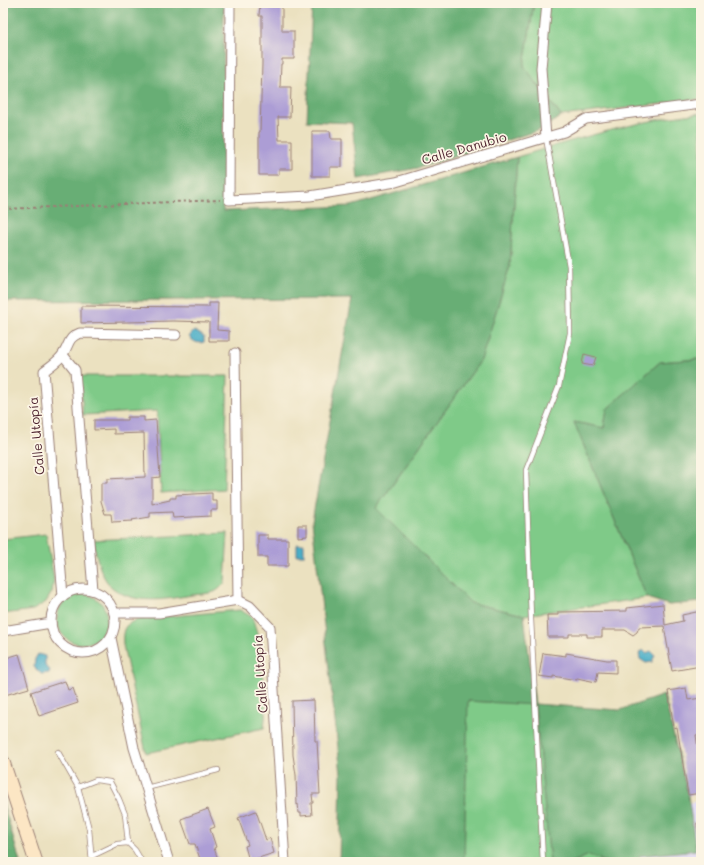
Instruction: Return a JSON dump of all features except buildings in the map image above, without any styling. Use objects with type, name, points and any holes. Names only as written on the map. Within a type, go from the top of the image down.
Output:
[{"type":"street","points":[[229,200],[230,3]]},
{"type":"street","points":[[546,138],[541,68],[547,3]]},
{"type":"street","name":"Calle Danubio","points":[[229,200],[310,196],[396,182],[546,138],[564,132],[586,119],[701,104]]},
{"type":"street","name":"Calle Utopía","points":[[63,596],[44,371],[63,354],[73,336],[80,333],[176,335]]},
{"type":"street","points":[[114,613],[160,613],[238,600],[235,353]]},
{"type":"street","points":[[63,354],[76,370],[93,590]]},
{"type":"street","points":[[78,589],[93,590],[99,592],[107,599],[113,608],[115,628],[111,638],[104,646],[94,652],[84,654],[72,652],[63,647],[56,639],[51,629],[50,618],[53,608],[68,592],[78,589]]},
{"type":"street","name":"Calle Utopía","points":[[238,600],[250,606],[270,627],[285,862]]},
{"type":"street","points":[[3,631],[51,623]]},
{"type":"street","points":[[111,638],[134,748],[169,862]]},
{"type":"street","points":[[3,762],[36,862]]},
{"type":"lane","points":[[543,862],[531,619],[526,470],[559,386],[570,333],[569,266],[546,138]]},
{"type":"lane","points":[[58,752],[78,787],[89,829],[92,862]]},
{"type":"lane","points":[[146,788],[218,770]]},
{"type":"lane","points":[[78,787],[96,780],[110,782],[125,814],[128,843],[135,850],[142,862]]},
{"type":"lane","points":[[699,825],[701,833]]},
{"type":"lane","points":[[92,856],[117,844],[128,843]]},
{"type":"path","points":[[3,208],[229,200]]},
{"type":"shaded area","points":[[701,800],[701,862],[639,862],[639,856],[696,850],[689,803]]},
{"type":"green space","points":[[3,3],[224,3],[223,211],[351,206],[517,157],[510,266],[481,360],[376,508],[471,603],[524,615],[535,704],[620,710],[664,695],[688,795],[696,850],[639,856],[639,862],[606,862],[589,855],[573,862],[550,862],[535,705],[468,701],[464,862],[339,862],[341,774],[312,521],[352,299],[3,301]]},
{"type":"green space","points":[[312,3],[534,3],[524,66],[561,116],[543,129],[418,168],[358,179],[352,123],[307,121]]},
{"type":"green space","points":[[534,3],[701,3],[701,99],[561,116],[524,66]]},
{"type":"green space","points":[[701,113],[701,363],[699,359],[660,362],[607,409],[604,428],[574,422],[647,598],[524,615],[471,603],[376,508],[481,360],[510,266],[517,157],[631,125]]},
{"type":"green space","points":[[700,359],[701,602],[669,605],[647,598],[574,422],[604,428],[607,409],[660,362]]},
{"type":"green space","points":[[80,376],[228,376],[224,489],[161,493],[157,411],[83,415]]},
{"type":"green space","points":[[228,533],[225,582],[219,589],[209,593],[154,600],[135,598],[111,587],[100,568],[93,540]]},
{"type":"green space","points":[[46,534],[54,579],[52,592],[46,602],[33,610],[3,614],[3,539]]},
{"type":"green space","points":[[87,594],[92,595],[100,601],[106,609],[106,629],[100,637],[92,643],[77,644],[72,643],[64,637],[58,629],[57,614],[58,609],[64,601],[72,595]]},
{"type":"green space","points":[[240,610],[252,617],[257,633],[266,710],[264,728],[146,753],[123,645],[123,634],[125,628],[130,623],[140,619]]},
{"type":"green space","points":[[467,701],[535,704],[550,862],[464,862]]},
{"type":"green space","points":[[3,802],[20,862],[3,862]]},
{"type":"green space","points":[[589,855],[606,862],[573,862]]},
{"type":"water","points":[[194,331],[204,337],[204,342],[196,342],[189,337]]},
{"type":"water","points":[[297,544],[304,544],[304,555],[297,555]]},
{"type":"water","points":[[643,650],[646,653],[651,651],[655,655],[652,662],[646,663],[640,659],[639,654]]},
{"type":"water","points":[[38,654],[45,656],[45,666],[50,670],[49,673],[41,674],[34,667],[35,659]]}]
